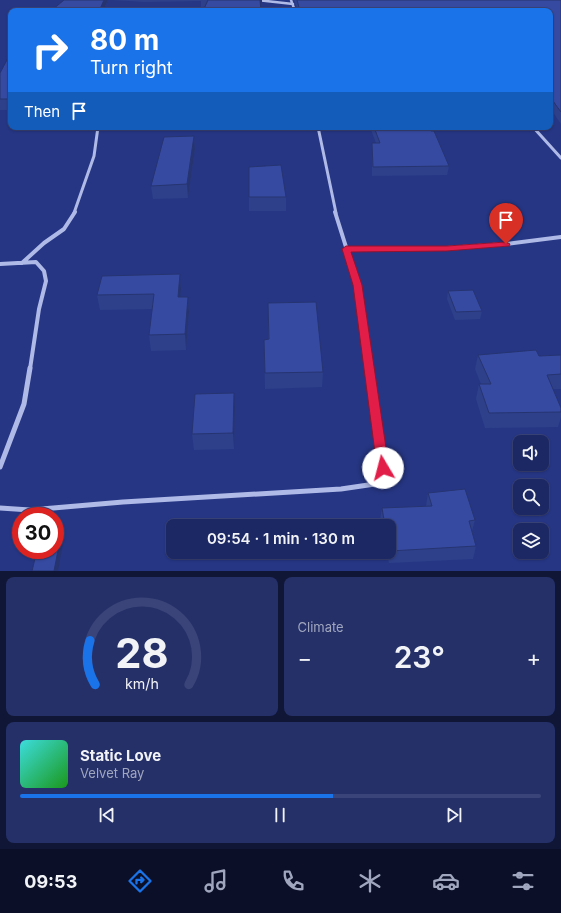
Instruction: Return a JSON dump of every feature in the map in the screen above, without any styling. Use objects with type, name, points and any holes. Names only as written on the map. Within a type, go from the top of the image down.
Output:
[{"type":"street","points":[[257,0],[293,4]]},
{"type":"street","points":[[291,0],[294,8]]},
{"type":"street","points":[[22,263],[44,243],[64,229],[76,210],[94,156],[98,130]]},
{"type":"street","points":[[0,508],[30,510],[130,502],[341,489],[375,484],[383,468],[358,285],[334,208],[319,130]]},
{"type":"street","points":[[536,130],[561,158]]},
{"type":"street","points":[[346,249],[447,248],[506,244],[561,237]]},
{"type":"street","points":[[0,264],[36,262],[44,271],[46,281],[39,310],[24,404],[0,467]]},
{"type":"building","points":[[64,0],[104,0],[100,8],[54,8]]},
{"type":"building","points":[[208,0],[260,0],[261,8],[204,8]]},
{"type":"building","points":[[297,0],[561,0],[561,112],[553,101],[553,8],[299,8]]},
{"type":"building","points":[[8,58],[8,99],[0,99],[0,73]]},
{"type":"building","points":[[375,130],[434,131],[449,166],[373,167],[372,143],[380,143]]},
{"type":"building","points":[[194,136],[187,184],[151,186],[164,137]]},
{"type":"building","points":[[281,165],[286,197],[249,197],[249,167]]},
{"type":"building","points":[[180,274],[178,297],[188,297],[185,334],[149,335],[154,294],[97,295],[102,276]]},
{"type":"building","points":[[473,290],[482,311],[456,312],[448,291]]},
{"type":"building","points":[[316,302],[323,372],[265,373],[264,340],[269,339],[268,303]]},
{"type":"building","points":[[536,350],[539,356],[561,355],[561,374],[547,375],[561,408],[561,412],[489,413],[479,384],[491,384],[478,355]]},
{"type":"building","points":[[234,393],[233,433],[192,434],[195,394]]},
{"type":"building","points":[[465,489],[475,520],[469,521],[476,546],[396,551],[396,519],[384,519],[382,508],[432,506],[428,493]]},
{"type":"building","points":[[35,559],[56,559],[54,571],[32,571]]},
{"type":"route","points":[[383,468],[358,285],[346,249],[447,248],[506,244]]}]
